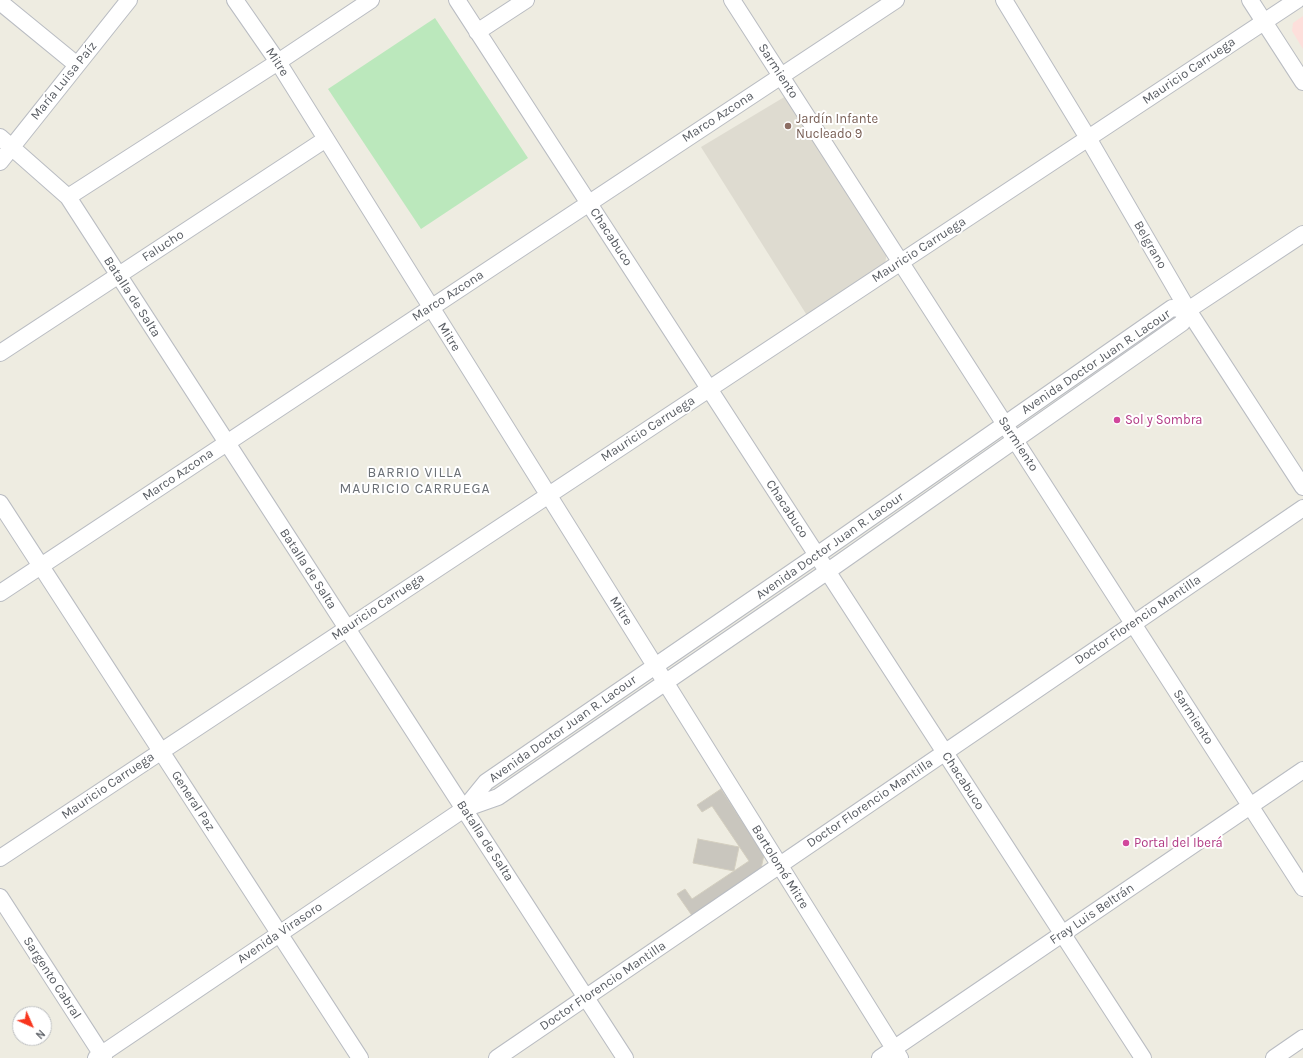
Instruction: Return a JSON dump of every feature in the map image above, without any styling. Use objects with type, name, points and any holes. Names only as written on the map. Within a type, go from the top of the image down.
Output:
[{"type":"street","name":"María Luisa Paíz","points":[[0,162],[6,142],[78,64],[129,0]]},
{"type":"street","name":"Mitre","points":[[235,0],[278,62],[660,674]]},
{"type":"street","points":[[68,197],[278,62],[371,0]]},
{"type":"street","name":"Chacabuco","points":[[457,0],[1143,1058]]},
{"type":"street","points":[[477,32],[526,0]]},
{"type":"street","name":"Sarmiento","points":[[732,0],[1303,888]]},
{"type":"street","name":"Marco Azcona","points":[[0,593],[896,0]]},
{"type":"street","name":"Belgrano","points":[[1004,0],[1088,138],[1188,310],[1303,487]]},
{"type":"street","points":[[1250,0],[1303,82]]},
{"type":"street","name":"Mauricio Carruega","points":[[0,858],[1297,0]]},
{"type":"street","points":[[0,2],[78,64]]},
{"type":"street","name":"Falucho","points":[[0,353],[326,139]]},
{"type":"street","name":"Batalla de Salta","points":[[6,142],[68,197],[625,1058]]},
{"type":"street","points":[[1188,310],[1303,234]]},
{"type":"street","name":"Avenida Doctor Juan R. Lacour","points":[[464,809],[486,782],[828,571],[1182,323],[1188,310],[1172,308],[817,555],[660,674]]},
{"type":"street","name":"General Paz","points":[[0,503],[360,1058]]},
{"type":"street","name":"Doctor Florencio Mantilla","points":[[497,1058],[1303,508]]},
{"type":"street","name":"Bartolomé Mitre","points":[[660,674],[897,1053]]},
{"type":"street","name":"Fray Luis Beltrán","points":[[880,1058],[897,1053],[1062,934],[1303,770]]},
{"type":"street","name":"Avenida Virasoro","points":[[101,1057],[464,809]]},
{"type":"street","name":"Sargento Cabral","points":[[0,897],[101,1057]]},
{"type":"street","points":[[1274,1058],[1303,1038]]},
{"type":"shaded area","points":[[1303,16],[1303,49],[1292,31],[1293,23]]},
{"type":"shaded area","points":[[786,96],[887,252],[885,264],[808,317],[701,147]]},
{"type":"green space","points":[[435,18],[528,158],[421,229],[328,89]]},
{"type":"building","points":[[721,789],[764,855],[760,873],[693,917],[677,894],[685,889],[692,899],[749,861],[712,806],[702,812],[697,805]]},
{"type":"building","points":[[698,839],[739,847],[734,871],[693,863]]},
{"type":"place","name":"Jardín Infante Nucleado 9","points":[[788,126]]},
{"type":"place","name":"Sol y Sombra","points":[[1117,420]]},
{"type":"place","name":"Portal del Iberá","points":[[1126,843]]},
{"type":"district","name":"BARRIO VILLA MAURICIO CARRUEGA","points":[[415,482]]}]
